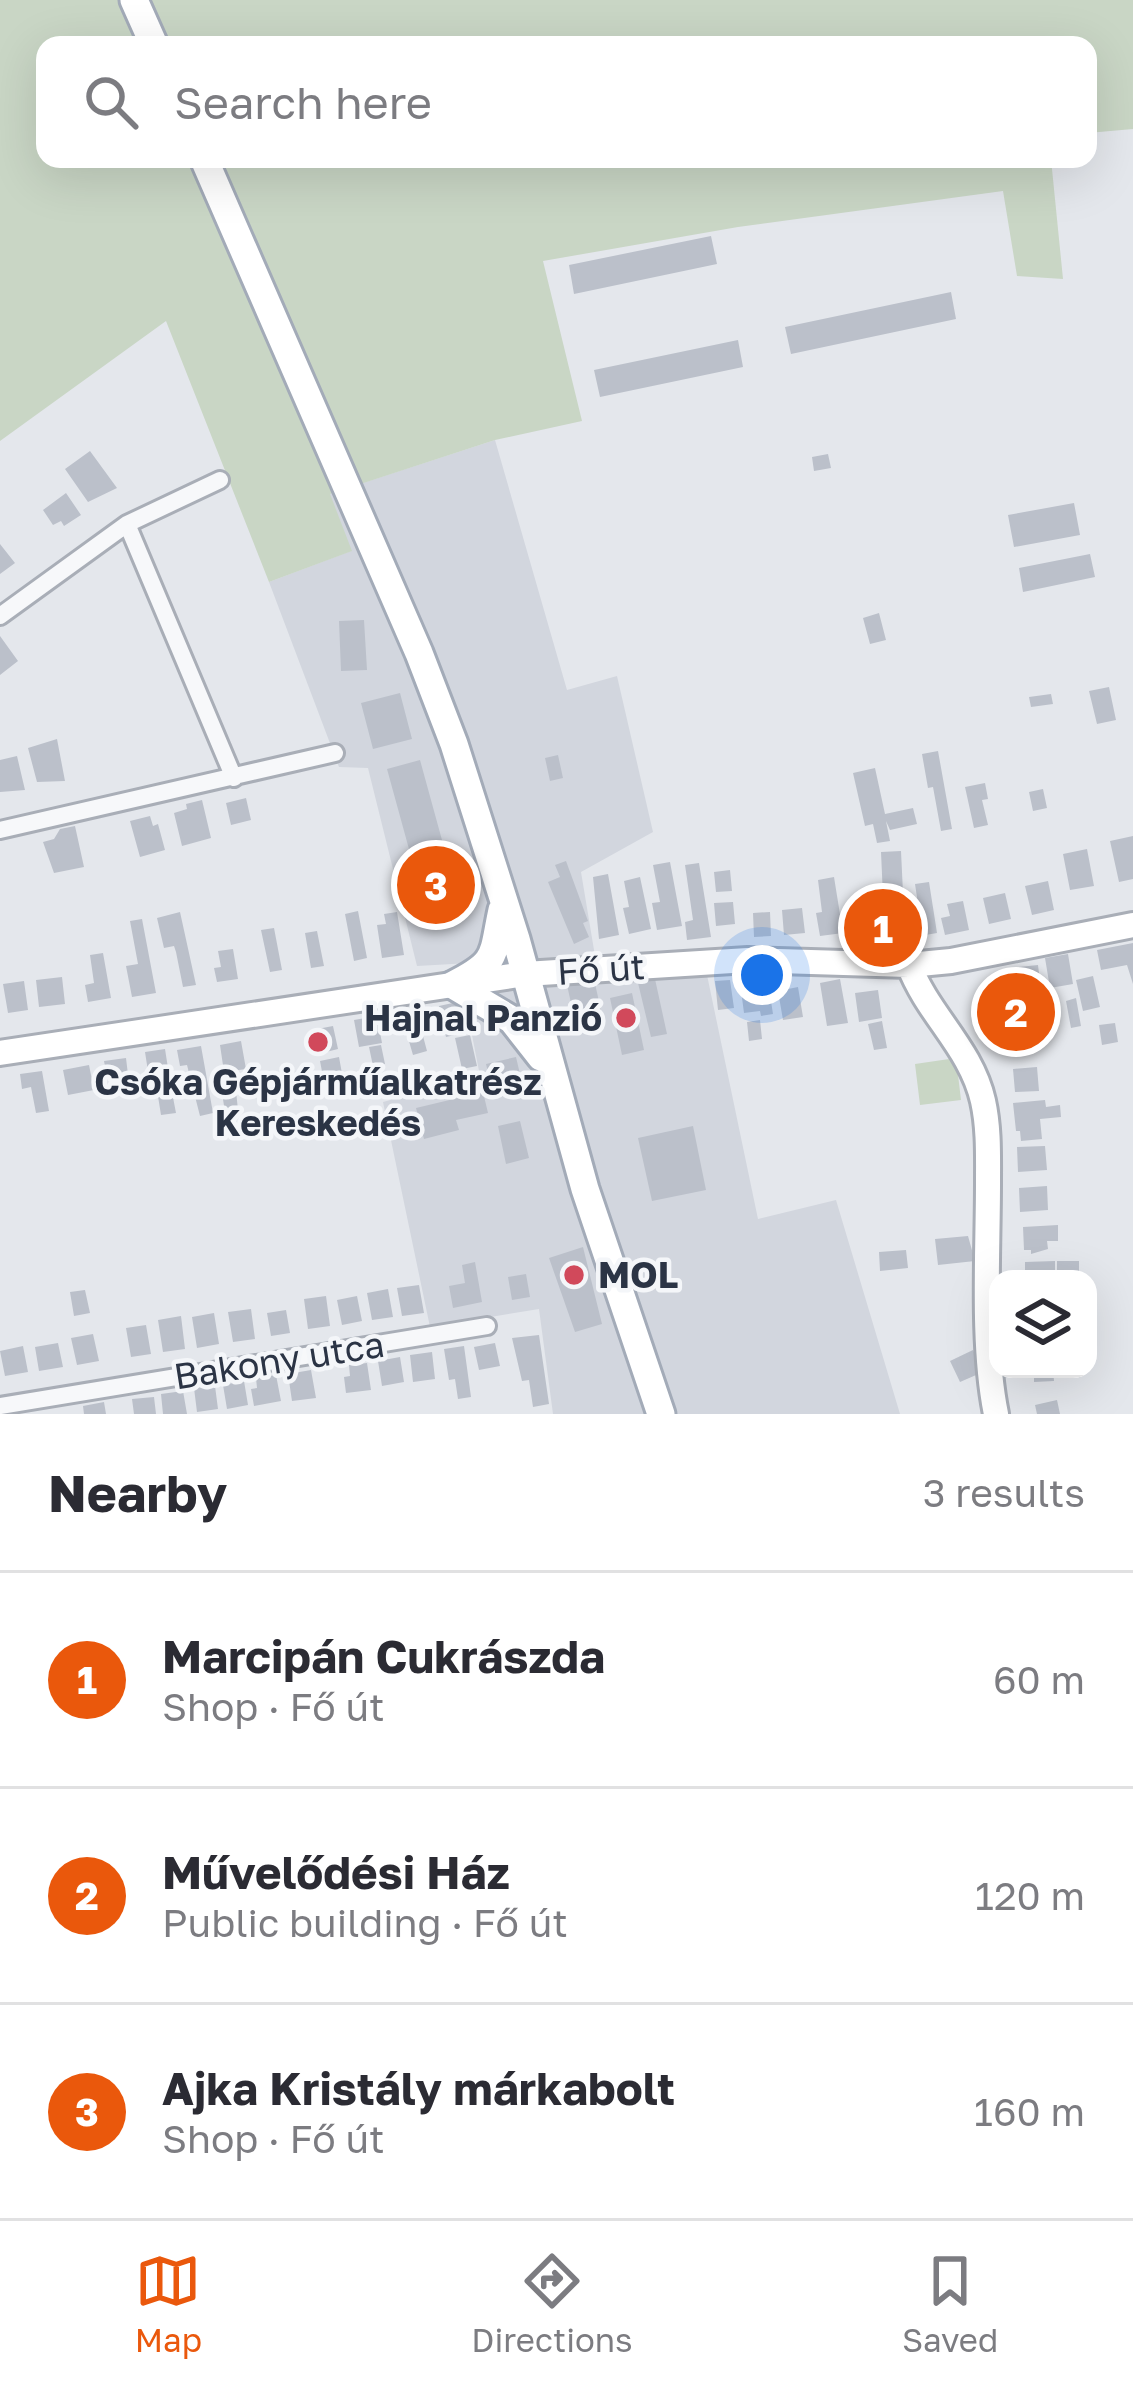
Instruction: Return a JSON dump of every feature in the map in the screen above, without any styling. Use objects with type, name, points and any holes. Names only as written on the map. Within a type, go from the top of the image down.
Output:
[{"type":"main road","points":[[134,0],[150,36]]},
{"type":"main road","points":[[208,168],[454,744],[620,1301],[662,1414]]},
{"type":"main road","points":[[453,985],[483,970],[492,955],[503,901]]},
{"type":"main road","name":"Fő út","points":[[0,1053],[525,974],[748,960],[909,964],[972,957],[1133,925]]},
{"type":"main road","points":[[909,964],[931,1011],[970,1059],[985,1115],[996,1414]]},
{"type":"main road","points":[[453,985],[512,1020],[550,1065]]},
{"type":"street","points":[[0,616],[127,524],[220,480]]},
{"type":"street","points":[[127,524],[234,778]]},
{"type":"street","points":[[0,830],[334,753]]},
{"type":"street","name":"Bakony utca","points":[[0,1406],[488,1326]]},
{"type":"shaded area","points":[[495,440],[567,690],[617,676],[653,832],[581,872],[595,956],[417,966],[368,768],[339,767],[269,582],[351,551],[329,494]]},
{"type":"shaded area","points":[[707,975],[758,1219],[836,1200],[900,1414],[553,1414],[539,1309],[430,1327],[383,1102],[480,1076],[464,994],[538,982]]},
{"type":"green space","points":[[0,0],[1133,0],[1133,129],[1097,132],[1097,36],[36,36],[36,168],[1052,168],[1063,279],[1017,276],[1003,191],[738,227],[543,261],[582,421],[495,440],[330,494],[352,551],[269,582],[166,321],[0,441]]},
{"type":"green space","points":[[956,1058],[961,1100],[920,1105],[915,1064]]},
{"type":"building","points":[[711,236],[717,264],[574,294],[569,265]]},
{"type":"building","points":[[951,292],[956,319],[791,354],[785,327]]},
{"type":"building","points":[[738,340],[743,367],[600,397],[594,370]]},
{"type":"building","points":[[90,451],[117,488],[88,502],[65,469]]},
{"type":"building","points":[[828,454],[831,468],[814,471],[812,457]]},
{"type":"building","points":[[66,493],[81,515],[64,526],[61,521],[53,525],[43,510]]},
{"type":"building","points":[[1074,503],[1080,535],[1014,547],[1008,515]]},
{"type":"building","points":[[0,544],[15,563],[0,574]]},
{"type":"building","points":[[1090,554],[1095,577],[1023,592],[1019,568]]},
{"type":"building","points":[[879,613],[886,640],[870,644],[863,618]]},
{"type":"building","points":[[364,620],[367,670],[341,671],[339,621]]},
{"type":"building","points":[[0,636],[18,661],[0,675]]},
{"type":"building","points":[[1109,687],[1116,720],[1097,724],[1089,691]]},
{"type":"building","points":[[400,693],[412,739],[373,749],[361,703]]},
{"type":"building","points":[[1051,694],[1053,704],[1031,707],[1029,697]]},
{"type":"building","points":[[57,739],[65,781],[37,782],[28,748]]},
{"type":"building","points":[[938,751],[952,829],[941,831],[922,754]]},
{"type":"building","points":[[558,755],[563,778],[550,781],[545,758]]},
{"type":"building","points":[[17,756],[25,790],[0,792],[0,760]]},
{"type":"building","points":[[420,760],[445,851],[412,860],[387,769]]},
{"type":"building","points":[[875,768],[885,814],[913,808],[917,824],[890,830],[886,821],[890,841],[877,843],[873,824],[865,826],[853,773]]},
{"type":"building","points":[[985,783],[988,799],[982,800],[988,825],[974,828],[965,787]]},
{"type":"building","points":[[1043,789],[1047,808],[1033,811],[1029,792]]},
{"type":"building","points":[[246,798],[251,820],[231,825],[226,803]]},
{"type":"building","points":[[202,800],[211,838],[182,846],[174,813]]},
{"type":"building","points":[[150,816],[153,826],[158,824],[165,850],[140,857],[130,821]]},
{"type":"building","points":[[75,826],[84,867],[54,873],[43,842],[54,839],[60,829]]},
{"type":"building","points":[[1133,836],[1133,879],[1119,882],[1110,841]]},
{"type":"building","points":[[1087,849],[1094,886],[1070,890],[1063,854]]},
{"type":"building","points":[[901,851],[905,935],[866,937],[865,920],[884,919],[881,852]]},
{"type":"building","points":[[566,861],[588,921],[583,923],[589,937],[574,944],[548,882],[560,877],[555,865]]},
{"type":"building","points":[[670,862],[682,926],[657,930],[652,903],[660,902],[653,865]]},
{"type":"building","points":[[699,863],[711,937],[687,940],[685,922],[693,920],[685,865]]},
{"type":"building","points":[[730,870],[732,891],[716,892],[714,872]]},
{"type":"building","points":[[437,872],[439,898],[425,899],[417,873]]},
{"type":"building","points":[[608,874],[619,935],[599,939],[593,877]]},
{"type":"building","points":[[640,877],[651,929],[629,934],[624,881]]},
{"type":"building","points":[[834,877],[843,933],[820,936],[818,880]]},
{"type":"building","points":[[1048,881],[1054,910],[1032,915],[1025,886]]},
{"type":"building","points":[[929,882],[937,933],[914,937],[911,918],[920,917],[915,884]]},
{"type":"building","points":[[1005,893],[1011,919],[989,924],[983,898]]},
{"type":"building","points":[[963,901],[969,930],[945,935],[941,918],[950,916],[947,904]]},
{"type":"building","points":[[733,902],[735,924],[716,926],[714,903]]},
{"type":"building","points":[[802,908],[805,933],[784,935],[782,910]]},
{"type":"building","points":[[358,911],[367,958],[354,961],[345,914]]},
{"type":"building","points":[[180,912],[196,985],[183,987],[174,946],[164,948],[157,918]]},
{"type":"building","points":[[397,912],[404,955],[382,958],[377,925],[386,924],[384,914]]},
{"type":"building","points":[[770,912],[771,936],[754,937],[753,913]]},
{"type":"building","points":[[142,919],[156,993],[132,997],[126,966],[138,964],[130,921]]},
{"type":"building","points":[[274,928],[282,970],[270,972],[261,930]]},
{"type":"building","points":[[317,931],[324,966],[311,968],[305,933]]},
{"type":"building","points":[[1133,943],[1133,984],[1127,965],[1101,970],[1097,950]]},
{"type":"building","points":[[233,949],[238,979],[217,982],[218,951]]},
{"type":"building","points":[[103,953],[111,998],[88,1002],[85,985],[94,983],[90,955]]},
{"type":"building","points":[[1068,954],[1073,984],[1050,988],[1045,958]]},
{"type":"building","points":[[1038,965],[1046,1030],[1018,1033],[1017,1025],[1010,1025],[1007,1004],[1015,1003],[1012,974],[1020,973],[1019,967]]},
{"type":"building","points":[[755,973],[759,1003],[771,1001],[773,1014],[744,1013],[739,975]]},
{"type":"building","points":[[1093,976],[1100,1007],[1083,1011],[1076,980]]},
{"type":"building","points":[[62,977],[65,1004],[39,1007],[36,980]]},
{"type":"building","points":[[594,979],[604,1024],[584,1028],[580,1010],[573,1012],[567,985]]},
{"type":"building","points":[[655,979],[667,1034],[651,1037],[638,983]]},
{"type":"building","points":[[840,979],[848,1023],[827,1026],[820,983]]},
{"type":"building","points":[[730,980],[734,1008],[718,1010],[715,981]]},
{"type":"building","points":[[24,981],[28,1010],[8,1013],[3,984]]},
{"type":"building","points":[[798,987],[803,1017],[783,1020],[778,991]]},
{"type":"building","points":[[878,990],[882,1018],[859,1022],[855,993]]},
{"type":"building","points":[[632,993],[644,1050],[622,1055],[610,998]]},
{"type":"building","points":[[1076,998],[1081,1026],[1071,1028],[1066,1001]]},
{"type":"building","points":[[462,1001],[468,1032],[446,1037],[439,1006]]},
{"type":"building","points":[[416,1010],[427,1051],[413,1055],[406,1031],[399,1033],[395,1015]]},
{"type":"building","points":[[377,1016],[382,1043],[359,1047],[354,1020]]},
{"type":"building","points":[[760,1020],[762,1039],[749,1041],[747,1022]]},
{"type":"building","points":[[882,1021],[887,1048],[874,1050],[868,1024]]},
{"type":"building","points":[[1115,1023],[1118,1042],[1102,1045],[1099,1025]]},
{"type":"building","points":[[333,1026],[338,1049],[326,1052],[325,1045],[316,1047],[312,1030]]},
{"type":"building","points":[[470,1035],[477,1066],[462,1069],[455,1038]]},
{"type":"building","points":[[241,1041],[246,1069],[224,1072],[220,1045]]},
{"type":"building","points":[[381,1045],[385,1064],[373,1066],[369,1047]]},
{"type":"building","points":[[201,1046],[213,1113],[200,1116],[187,1065],[180,1066],[177,1050]]},
{"type":"building","points":[[165,1049],[170,1081],[150,1084],[145,1052]]},
{"type":"building","points":[[339,1057],[343,1079],[324,1082],[320,1061]]},
{"type":"building","points":[[516,1057],[523,1087],[493,1094],[486,1064]]},
{"type":"building","points":[[126,1058],[129,1083],[114,1085],[104,1061]]},
{"type":"building","points":[[89,1065],[94,1090],[68,1095],[63,1070]]},
{"type":"building","points":[[1037,1067],[1039,1091],[1015,1092],[1013,1069]]},
{"type":"building","points":[[42,1071],[49,1111],[36,1113],[31,1087],[22,1089],[20,1074]]},
{"type":"building","points":[[171,1087],[176,1113],[161,1115],[157,1090]]},
{"type":"building","points":[[236,1091],[238,1110],[225,1112],[222,1093]]},
{"type":"building","points":[[483,1092],[488,1113],[456,1120],[459,1130],[424,1139],[416,1108]]},
{"type":"building","points":[[1045,1100],[1046,1107],[1060,1105],[1061,1117],[1040,1119],[1042,1139],[1021,1141],[1013,1103]]},
{"type":"building","points":[[520,1121],[529,1158],[506,1164],[498,1126]]},
{"type":"building","points":[[693,1126],[706,1190],[652,1201],[638,1138]]},
{"type":"building","points":[[1045,1146],[1047,1170],[1018,1172],[1017,1147]]},
{"type":"building","points":[[1047,1186],[1048,1210],[1020,1212],[1019,1188]]},
{"type":"building","points":[[1058,1225],[1058,1241],[1047,1241],[1048,1249],[1031,1254],[1024,1250],[1023,1227]]},
{"type":"building","points":[[968,1236],[975,1261],[938,1265],[935,1239]]},
{"type":"building","points":[[583,1247],[602,1324],[575,1332],[549,1258]]},
{"type":"building","points":[[906,1250],[908,1268],[880,1271],[879,1252]]},
{"type":"building","points":[[1055,1261],[1055,1270],[1025,1270],[1025,1262]]},
{"type":"building","points":[[1057,1261],[1079,1261],[1079,1270],[1057,1270]]},
{"type":"building","points":[[475,1262],[482,1302],[453,1308],[449,1286],[465,1283],[462,1265]]},
{"type":"building","points":[[526,1274],[530,1297],[512,1300],[508,1277]]},
{"type":"building","points":[[419,1285],[424,1313],[402,1316],[397,1288]]},
{"type":"building","points":[[388,1289],[393,1317],[372,1320],[367,1293]]},
{"type":"building","points":[[85,1290],[90,1313],[74,1316],[70,1292]]},
{"type":"building","points":[[326,1296],[330,1326],[308,1329],[304,1299]]},
{"type":"building","points":[[357,1296],[362,1321],[342,1325],[337,1300]]},
{"type":"building","points":[[251,1309],[255,1339],[233,1342],[228,1312]]},
{"type":"building","points":[[286,1310],[290,1333],[271,1336],[267,1313]]},
{"type":"building","points":[[214,1313],[219,1344],[197,1348],[192,1317]]},
{"type":"building","points":[[181,1316],[185,1349],[163,1352],[158,1320]]},
{"type":"building","points":[[146,1325],[151,1354],[131,1357],[126,1328]]},
{"type":"building","points":[[93,1334],[99,1361],[77,1365],[71,1338]]},
{"type":"building","points":[[539,1335],[549,1404],[533,1407],[529,1380],[522,1381],[512,1338]]},
{"type":"building","points":[[58,1343],[63,1367],[39,1371],[35,1347]]},
{"type":"building","points":[[495,1343],[500,1366],[479,1370],[474,1347]]},
{"type":"building","points":[[23,1346],[28,1372],[5,1376],[0,1351]]},
{"type":"building","points":[[464,1346],[471,1397],[458,1399],[444,1349]]},
{"type":"building","points":[[973,1350],[983,1372],[960,1382],[950,1361]]},
{"type":"building","points":[[432,1352],[435,1379],[413,1382],[410,1355]]},
{"type":"building","points":[[400,1357],[404,1382],[382,1386],[378,1361]]},
{"type":"building","points":[[367,1363],[371,1390],[346,1393],[344,1377],[350,1376],[349,1365]]},
{"type":"building","points":[[311,1370],[316,1398],[292,1401],[288,1374]]},
{"type":"building","points":[[276,1375],[281,1401],[254,1406],[251,1389],[257,1388],[256,1378]]},
{"type":"building","points":[[244,1381],[248,1405],[227,1409],[223,1385]]},
{"type":"building","points":[[215,1386],[218,1409],[197,1412],[194,1388]]},
{"type":"building","points":[[183,1391],[187,1414],[163,1414],[161,1394]]},
{"type":"building","points":[[154,1397],[156,1414],[134,1414],[132,1399]]},
{"type":"building","points":[[1057,1400],[1060,1414],[1037,1414],[1035,1405]]},
{"type":"building","points":[[104,1402],[106,1414],[84,1414],[83,1406]]},
{"type":"place","name":"Ajka Kristály márkabolt","points":[[436,885]]},
{"type":"place","name":"Marcipán Cukrászda","points":[[883,928]]},
{"type":"place","name":"Művelődési Ház","points":[[1016,1012]]},
{"type":"place","name":"Hajnal Panzió","points":[[626,1018]]},
{"type":"place","name":"Csóka Gépjárműalkatrész Kereskedés","points":[[318,1042]]},
{"type":"place","name":"MOL","points":[[574,1275]]}]
